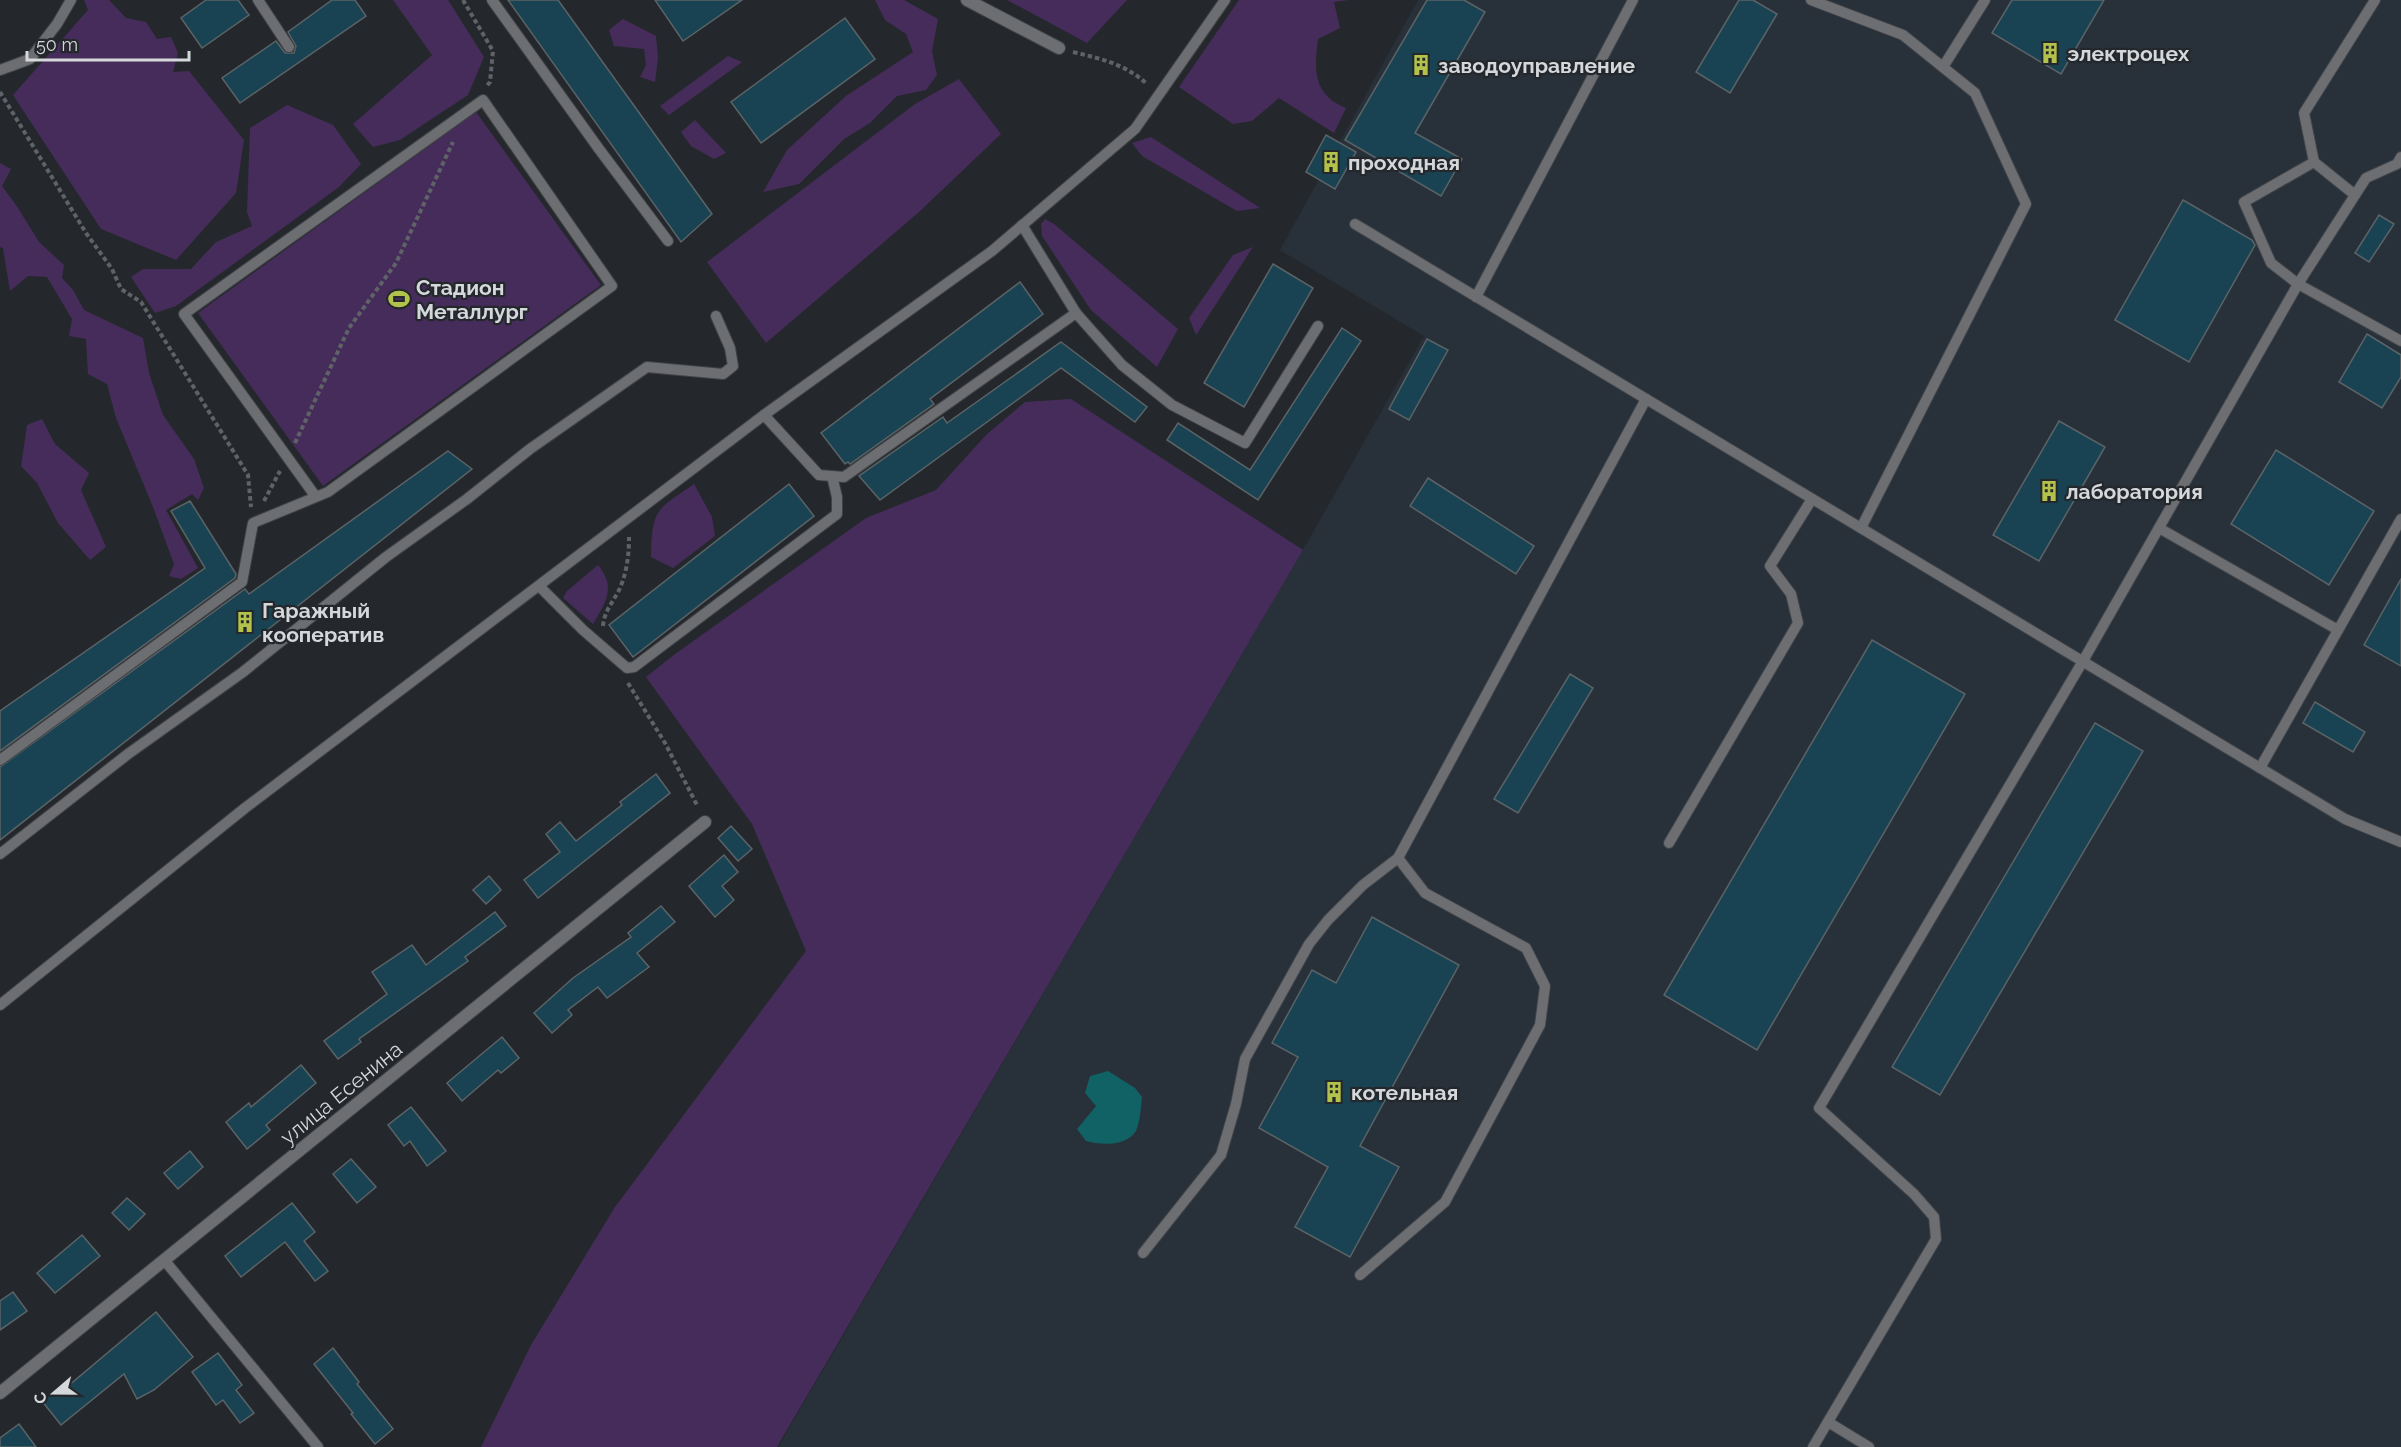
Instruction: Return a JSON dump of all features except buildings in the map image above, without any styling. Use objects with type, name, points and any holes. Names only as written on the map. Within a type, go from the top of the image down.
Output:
[{"type":"street","points":[[967,0],[1059,48]]},
{"type":"street","name":"улица Есенина","points":[[0,1393],[705,822]]},
{"type":"lane","points":[[0,69],[30,59],[57,24],[71,0]]},
{"type":"lane","points":[[258,0],[289,47]]},
{"type":"lane","points":[[492,0],[668,241]]},
{"type":"lane","points":[[0,1005],[245,808],[765,415],[992,251],[1135,129],[1225,0]]},
{"type":"lane","points":[[1476,297],[1633,0]]},
{"type":"lane","points":[[1811,0],[1826,3],[1904,35],[1975,93],[2026,204],[1861,528]]},
{"type":"lane","points":[[1943,67],[1985,0]]},
{"type":"lane","points":[[2355,195],[2314,162],[2304,113],[2375,0]]},
{"type":"lane","points":[[0,760],[242,582],[253,523],[316,497],[328,492],[612,286],[483,100],[184,314],[316,497]]},
{"type":"lane","points":[[1813,1447],[1936,1239],[1934,1217],[1914,1194],[1819,1108],[2083,661],[2298,284],[2366,178],[2397,164],[2401,157]]},
{"type":"lane","points":[[2314,162],[2244,202],[2271,263],[2298,284],[2401,341]]},
{"type":"lane","points":[[1355,224],[2345,819],[2401,842]]},
{"type":"lane","points":[[1022,225],[1076,313],[1122,365],[1172,405],[1245,443],[1318,326]]},
{"type":"lane","points":[[765,415],[819,475],[844,477],[1076,313]]},
{"type":"lane","points":[[0,854],[128,754],[243,672],[386,557],[467,499],[530,449],[647,367],[723,374],[733,366],[732,357],[716,316]]},
{"type":"lane","points":[[1143,1253],[1221,1155],[1236,1104],[1245,1059],[1309,944],[1328,920],[1363,885],[1398,858],[1646,399]]},
{"type":"lane","points":[[539,586],[627,668],[634,667],[837,514],[837,497],[832,476]]},
{"type":"lane","points":[[1670,843],[1798,622],[1791,594],[1770,566],[1812,499]]},
{"type":"lane","points":[[2260,768],[2401,519]]},
{"type":"lane","points":[[2159,528],[2338,630]]},
{"type":"lane","points":[[1360,1275],[1445,1202],[1540,1025],[1545,986],[1526,948],[1425,893],[1398,858]]},
{"type":"lane","points":[[165,1261],[318,1447]]},
{"type":"lane","points":[[1827,1422],[1869,1447]]},
{"type":"path","points":[[463,0],[493,51],[490,81],[485,90]]},
{"type":"path","points":[[1059,48],[1102,59],[1133,71],[1159,94]]},
{"type":"path","points":[[0,92],[86,233],[112,269],[121,289],[141,302],[248,475],[253,523]]},
{"type":"path","points":[[293,446],[349,328],[396,263],[458,132]]},
{"type":"path","points":[[253,523],[283,465]]},
{"type":"path","points":[[604,648],[604,617],[621,587],[629,558],[628,536]]},
{"type":"path","points":[[624,676],[665,743],[705,822]]},
{"type":"shaded area","points":[[84,0],[109,0],[126,18],[146,22],[157,39],[171,37],[178,53],[173,72],[189,71],[244,140],[236,193],[176,260],[101,229],[13,95],[88,10]]},
{"type":"shaded area","points":[[393,0],[448,0],[484,57],[468,95],[400,140],[373,147],[353,124],[432,55]]},
{"type":"shaded area","points":[[875,0],[904,0],[938,19],[932,51],[937,75],[926,90],[897,96],[870,123],[844,139],[799,184],[763,192],[787,150],[846,96],[913,52],[906,34],[885,20]]},
{"type":"shaded area","points":[[1007,0],[1127,0],[1087,43]]},
{"type":"shaded area","points":[[1239,0],[1349,0],[1334,2],[1340,28],[1318,39],[1316,71],[1318,80],[1327,96],[1346,108],[1334,133],[1279,98],[1252,121],[1233,124],[1179,87]]},
{"type":"shaded area","points":[[1418,0],[2401,0],[2401,1447],[778,1447],[1311,536],[1424,336],[1280,250]]},
{"type":"shaded area","points":[[623,19],[656,36],[658,58],[655,82],[640,77],[646,65],[644,49],[614,46],[609,30]]},
{"type":"shaded area","points":[[728,56],[742,62],[669,115],[660,106]]},
{"type":"shaded area","points":[[959,79],[1001,134],[918,213],[766,343],[707,262],[915,104]]},
{"type":"shaded area","points":[[287,105],[333,125],[361,164],[339,187],[176,306],[155,313],[131,277],[143,269],[191,269],[216,242],[252,226],[247,212],[250,128]]},
{"type":"shaded area","name":"Стадион Металлург","points":[[476,112],[601,285],[323,486],[198,313]]},
{"type":"shaded area","points":[[695,120],[726,153],[714,159],[691,146],[681,132]]},
{"type":"shaded area","points":[[1151,137],[1260,208],[1237,211],[1142,156],[1132,143]]},
{"type":"shaded area","points":[[0,163],[11,169],[2,186],[39,242],[64,265],[62,278],[73,290],[84,310],[143,338],[149,373],[163,415],[194,459],[204,488],[198,500],[192,494],[166,510],[198,568],[181,579],[169,576],[174,564],[116,418],[107,384],[88,374],[86,339],[69,336],[72,319],[47,277],[28,276],[10,291],[3,248],[0,247]]},
{"type":"shaded area","points":[[1045,219],[1054,224],[1178,329],[1157,367],[1091,310],[1042,236],[1041,224]]},
{"type":"shaded area","points":[[1253,247],[1196,335],[1189,318],[1233,255]]},
{"type":"shaded area","points":[[1071,399],[1303,550],[777,1447],[481,1447],[531,1345],[615,1207],[806,951],[752,824],[646,677],[866,518],[936,490],[987,434],[1025,402]]},
{"type":"shaded area","points":[[42,419],[55,444],[89,473],[81,490],[106,547],[90,560],[58,523],[37,483],[21,466],[27,425]]},
{"type":"shaded area","points":[[694,484],[712,517],[715,536],[673,568],[651,557],[655,520],[664,506]]},
{"type":"shaded area","points":[[598,565],[604,573],[608,588],[605,602],[593,624],[563,598],[567,591]]},
{"type":"water","points":[[1108,1071],[1135,1088],[1142,1097],[1136,1131],[1126,1140],[1112,1144],[1086,1141],[1077,1129],[1096,1106],[1085,1093],[1090,1076]]},
{"type":"place","name":"электроцех","points":[[2050,53]]},
{"type":"place","name":"заводоуправление","points":[[1421,65]]},
{"type":"place","name":"проходная","points":[[1331,162]]},
{"type":"place","name":"Стадион Металлург","points":[[399,299]]},
{"type":"place","name":"лаборатория","points":[[2049,491]]},
{"type":"place","name":"Гаражный кооператив","points":[[245,622]]},
{"type":"place","name":"котельная","points":[[1334,1092]]}]
